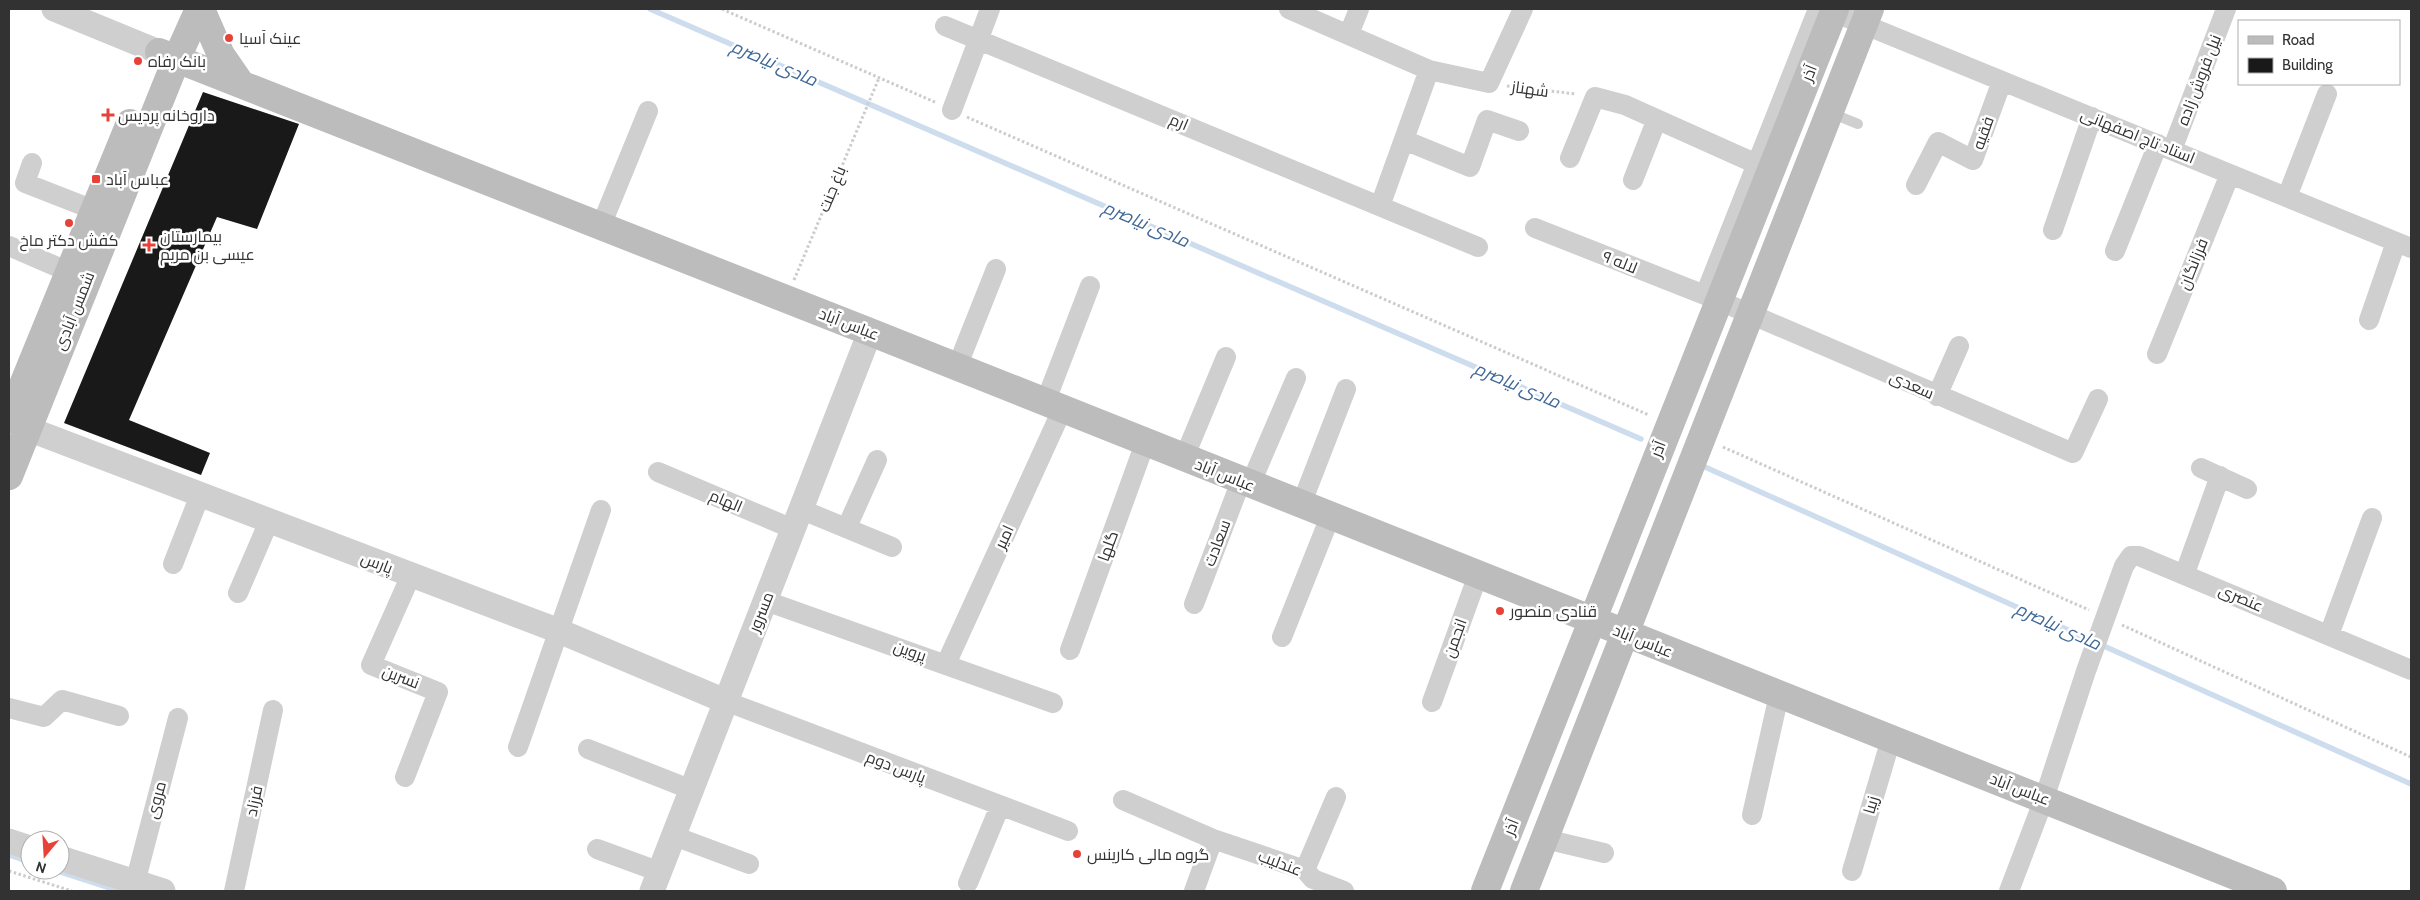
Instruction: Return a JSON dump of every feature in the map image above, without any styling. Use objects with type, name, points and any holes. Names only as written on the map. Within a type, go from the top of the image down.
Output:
[{"type":"main road","name":"شمس آبادی","points":[[15,423],[168,55],[178,9]]},
{"type":"main road","name":"شمس آبادی","points":[[9,476],[15,423],[69,272],[94,210],[168,55],[200,9]]},
{"type":"main road","points":[[200,9],[221,55],[241,84]]},
{"type":"main road","name":"آذر","points":[[1485,891],[1668,424],[1712,298],[1828,10]]},
{"type":"main road","name":"آذر","points":[[1524,891],[1867,16]]},
{"type":"main road","name":"عباس آباد","points":[[168,55],[870,332],[1330,517],[2273,891]]},
{"type":"main road","points":[[1668,424],[1702,437]]},
{"type":"street","name":"عباس آباد","points":[[54,9],[168,55]]},
{"type":"street","points":[[952,110],[990,9]]},
{"type":"street","name":"شهناز","points":[[1289,9],[1429,70],[1490,83]]},
{"type":"street","points":[[1348,34],[1359,9]]},
{"type":"street","points":[[1490,83],[1523,9]]},
{"type":"street","name":"نیل فروش زاده","points":[[2115,251],[2165,147],[2226,9]]},
{"type":"street","points":[[1828,10],[1867,16]]},
{"type":"street","name":"استاد تاج اصفهانی","points":[[1867,16],[2002,81],[2404,245]]},
{"type":"street","name":"ارم","points":[[946,26],[979,38],[1478,247]]},
{"type":"street","points":[[1380,206],[1429,70]]},
{"type":"street","name":"فقیه","points":[[1916,185],[1938,142],[1973,160],[2002,81]]},
{"type":"street","points":[[2287,197],[2327,94]]},
{"type":"street","points":[[1570,158],[1595,97],[1625,105],[1764,167]]},
{"type":"street","points":[[602,226],[648,111]]},
{"type":"street","points":[[2053,230],[2092,118]]},
{"type":"street","points":[[1404,140],[1470,167],[1487,120],[1519,132]]},
{"type":"street","points":[[1633,180],[1657,120]]},
{"type":"street","points":[[32,162],[25,183],[94,210]]},
{"type":"street","name":"فرزانگان","points":[[2157,354],[2230,174]]},
{"type":"street","name":"۹ لاله","points":[[1535,228],[1751,315]]},
{"type":"street","points":[[2369,320],[2404,245]]},
{"type":"street","points":[[9,246],[69,272]]},
{"type":"street","points":[[957,368],[996,269]]},
{"type":"street","name":"امیر","points":[[946,664],[1053,406],[1090,286]]},
{"type":"street","name":"سعدی","points":[[1751,315],[2073,453],[2098,400]]},
{"type":"street","name":"مسرور","points":[[656,882],[870,332]]},
{"type":"street","points":[[1937,396],[1959,346]]},
{"type":"street","points":[[1184,458],[1226,357]]},
{"type":"street","name":"سعادت","points":[[1194,604],[1245,483],[1296,378]]},
{"type":"street","points":[[1301,505],[1346,389]]},
{"type":"street","name":"پارس","points":[[15,423],[559,631],[725,701]]},
{"type":"street","name":"گلها","points":[[1070,650],[1145,443]]},
{"type":"street","points":[[847,527],[876,460]]},
{"type":"street","points":[[2202,468],[2247,488]]},
{"type":"street","name":"الهام","points":[[658,472],[797,519],[847,527],[892,547]]},
{"type":"street","points":[[2184,573],[2220,476]]},
{"type":"street","points":[[173,564],[200,495]]},
{"type":"street","points":[[518,747],[601,510]]},
{"type":"street","points":[[1282,637],[1330,517]]},
{"type":"street","points":[[2329,635],[2372,518]]},
{"type":"street","points":[[238,593],[269,521]]},
{"type":"street","name":"عنصری","points":[[2107,618],[2124,566],[2131,556],[2139,556],[2184,573],[2411,670]]},
{"type":"street","name":"انجمن","points":[[1432,702],[1478,575]]},
{"type":"street","name":"نسرین","points":[[406,778],[438,692],[371,665],[411,576]]},
{"type":"street","name":"پروین","points":[[766,601],[1053,703]]},
{"type":"street","points":[[2009,891],[2044,799],[2086,672],[2107,618]]},
{"type":"street","points":[[1752,815],[1779,695]]},
{"type":"street","points":[[9,708],[44,717],[62,700],[119,716]]},
{"type":"street","name":"پارس دوم","points":[[725,701],[1068,831]]},
{"type":"street","name":"فرزاد","points":[[234,891],[273,710]]},
{"type":"street","name":"مروی","points":[[135,883],[178,718]]},
{"type":"street","name":"زیبا","points":[[1852,871],[1890,739]]},
{"type":"street","points":[[588,749],[692,790]]},
{"type":"street","points":[[1308,880],[1336,797]]},
{"type":"street","name":"عندلیب","points":[[1123,800],[1308,880],[1344,891]]},
{"type":"street","points":[[968,883],[1000,806]]},
{"type":"street","points":[[674,836],[750,864]]},
{"type":"street","points":[[1194,891],[1213,839]]},
{"type":"street","points":[[1545,839],[1604,853]]},
{"type":"street","points":[[597,849],[656,882]]},
{"type":"street","points":[[70,861],[163,891]]},
{"type":"lane","points":[[1830,113],[1858,124]]},
{"type":"path","points":[[722,9],[1668,424]]},
{"type":"path","name":"باغ جنت","points":[[786,300],[879,78]]},
{"type":"path","name":"شهناز","points":[[1490,83],[1542,92],[1595,97]]},
{"type":"path","points":[[1702,437],[2107,618],[2411,757]]},
{"type":"path","points":[[9,871],[72,891]]},
{"type":"building","points":[[203,92],[299,124],[257,229],[217,217],[129,420],[210,453],[201,475],[64,423]]},
{"type":"waterway","name":"مادی نیاصرم","points":[[650,9],[1641,439]]},
{"type":"waterway","name":"مادی نیاصرم","points":[[1705,467],[2411,784]]},
{"type":"waterway","points":[[9,855],[20,859]]},
{"type":"waterway","points":[[70,875],[119,891]]},
{"type":"place","name":"عینک آسیا","points":[[229,38]]},
{"type":"place","name":"بانک رفاه","points":[[138,61]]},
{"type":"place","name":"داروخانه پردیس","points":[[108,115]]},
{"type":"place","name":"عباس آباد","points":[[96,179]]},
{"type":"place","name":"کفش دکتر ماخ","points":[[69,223]]},
{"type":"place","name":"بیمارستان عیسی بن مریم","points":[[149,245]]},
{"type":"place","name":"قنادی منصور","points":[[1500,611]]},
{"type":"place","name":"گروه مالی کارینس","points":[[1077,854]]}]
